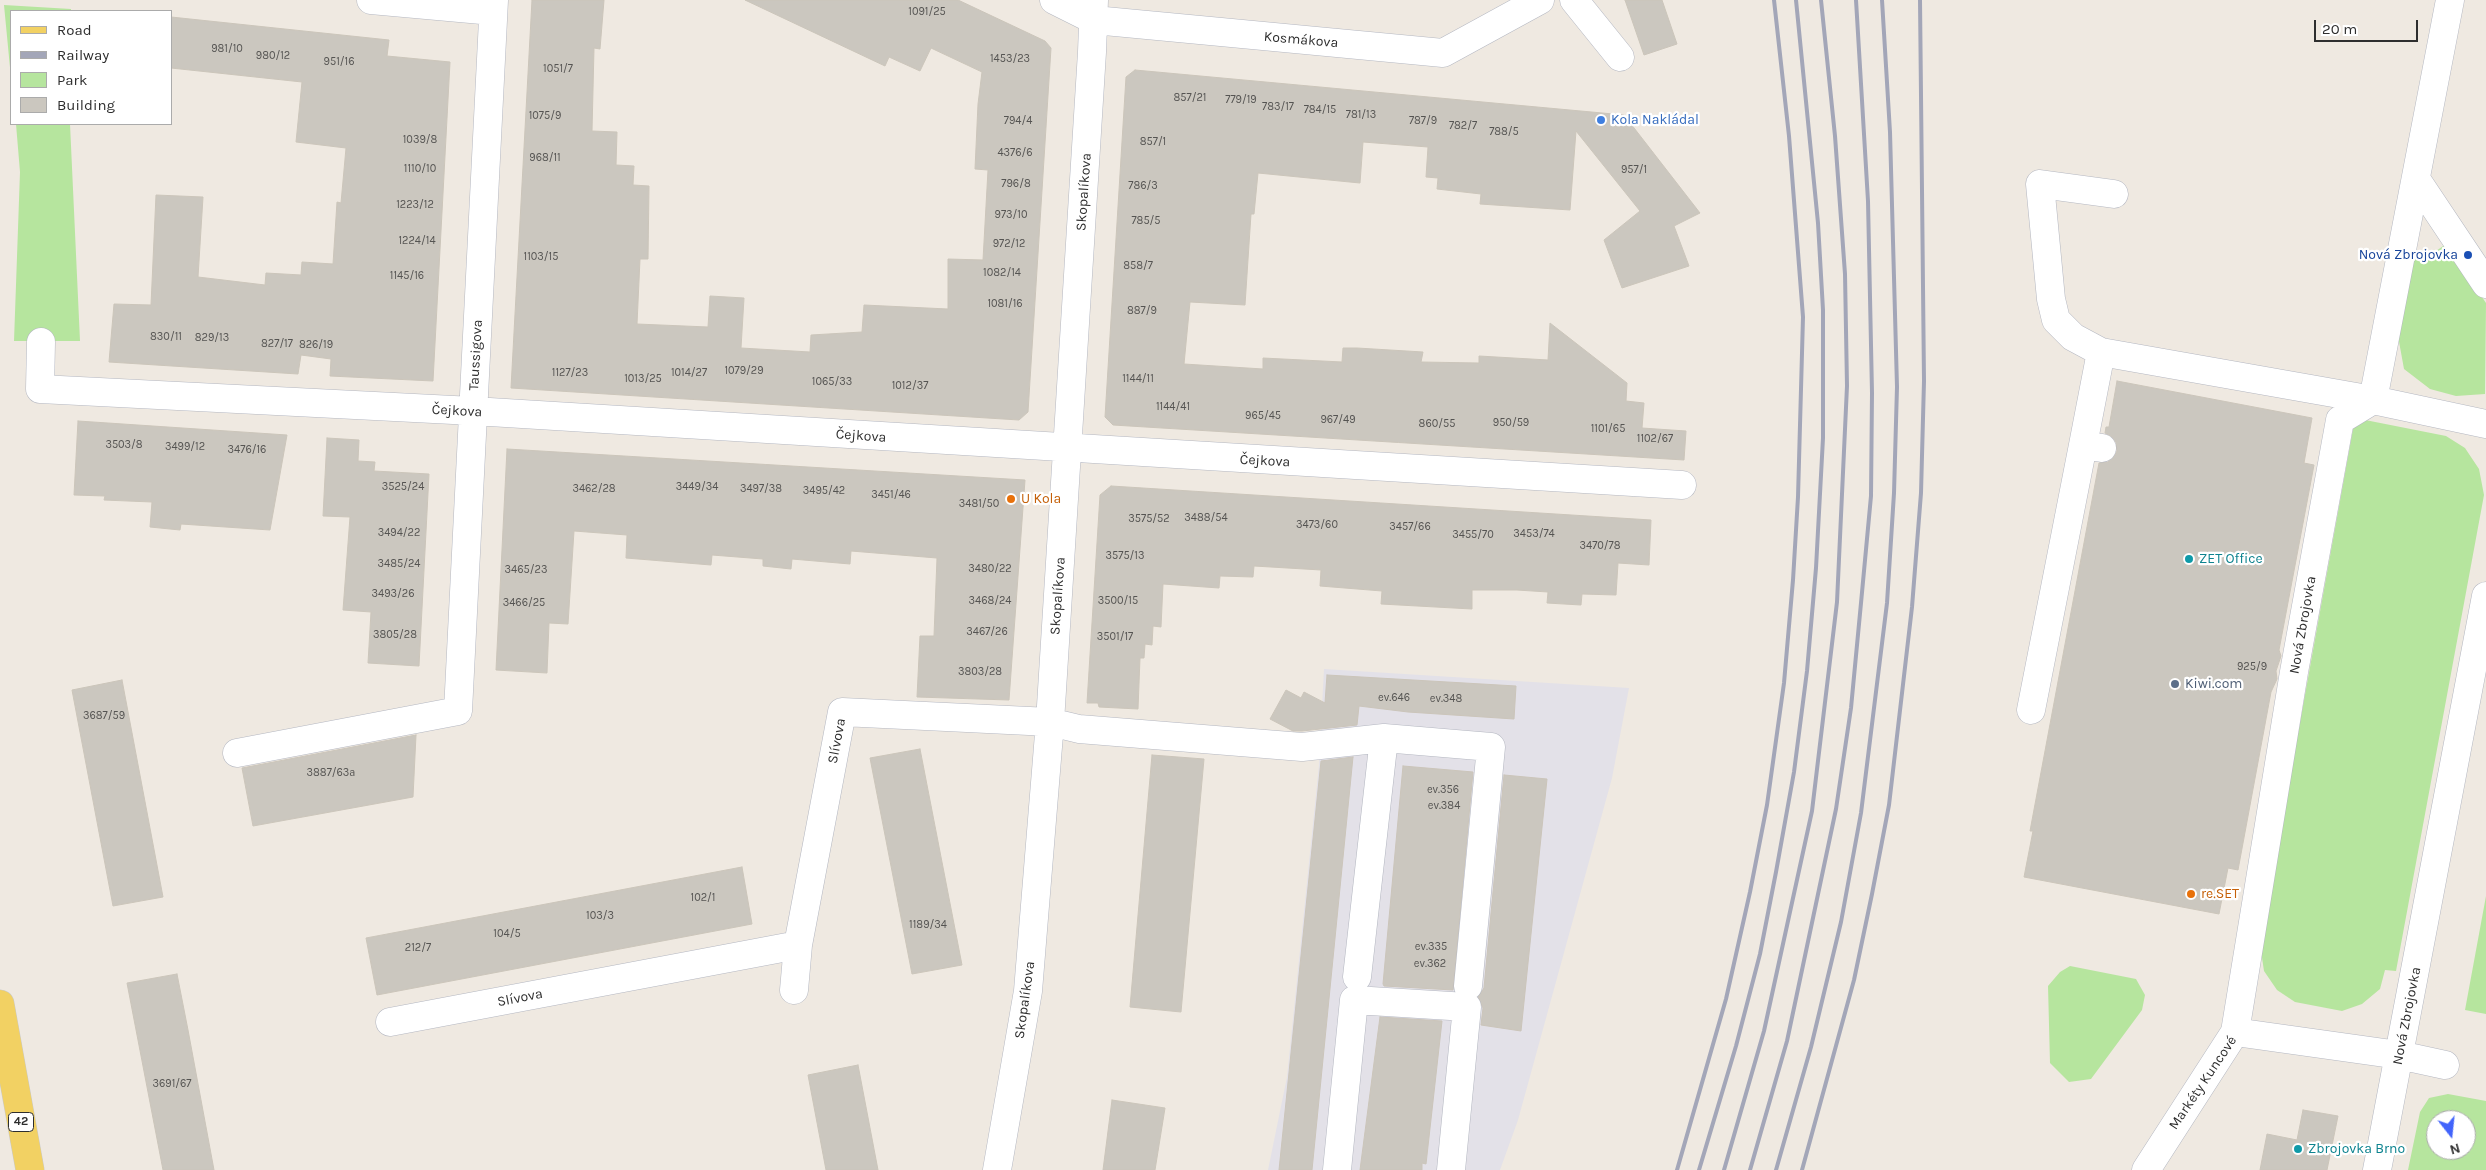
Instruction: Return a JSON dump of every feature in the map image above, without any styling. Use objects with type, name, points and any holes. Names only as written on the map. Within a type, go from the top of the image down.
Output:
[{"type":"main road","name":"42","points":[[0,1004],[30,1170]]},
{"type":"street","points":[[372,0],[493,6]]},
{"type":"street","name":"Kosmákova","points":[[1054,0],[1094,10],[1443,53],[1540,0]]},
{"type":"street","points":[[1574,0],[1620,57]]},
{"type":"street","points":[[2373,400],[2450,0]]},
{"type":"street","name":"Taussigova","points":[[237,753],[458,711],[493,6]]},
{"type":"street","name":"Skopalíkova","points":[[997,1170],[1028,991],[1050,722],[1094,10]]},
{"type":"street","points":[[2416,179],[2486,284]]},
{"type":"street","points":[[2114,194],[2040,184],[2051,299],[2056,320],[2073,337],[2101,352],[2373,400],[2486,424]]},
{"type":"street","name":"Čejkova","points":[[41,342],[40,389],[473,411],[1068,449],[1682,485]]},
{"type":"street","points":[[2031,710],[2092,447],[2101,352]]},
{"type":"street","name":"Nová Zbrojovka","points":[[2235,1032],[2294,672],[2340,420],[2373,400]]},
{"type":"street","name":"Nová Zbrojovka","points":[[2377,1170],[2486,596]]},
{"type":"street","name":"Slívova","points":[[794,990],[798,945],[842,712],[1050,722]]},
{"type":"street","points":[[1050,722],[1078,729],[1302,748],[1384,738],[1491,748],[1468,986]]},
{"type":"street","points":[[1357,977],[1384,738]]},
{"type":"street","name":"Slívova","points":[[390,1022],[798,945]]},
{"type":"street","points":[[1337,1170],[1354,1000],[1467,1007],[1451,1170]]},
{"type":"street","name":"Markéty Kuncové","points":[[2146,1170],[2235,1032],[2399,1055],[2445,1065]]},
{"type":"shaded area","points":[[1324,669],[1629,688],[1612,778],[1518,1120],[1500,1170],[1268,1170],[1287,1077],[1319,765]]},
{"type":"green space","points":[[4,5],[71,9],[10,10],[10,68]]},
{"type":"green space","points":[[16,125],[70,125],[80,341],[14,341],[20,172]]},
{"type":"green space","points":[[2446,244],[2486,303],[2485,394],[2456,396],[2430,389],[2404,369],[2398,336],[2413,250],[2429,256]]},
{"type":"green space","points":[[2355,418],[2446,436],[2465,448],[2479,469],[2484,495],[2396,971],[2385,970],[2380,989],[2362,1004],[2342,1011],[2295,1002],[2277,990],[2264,971],[2260,944]]},
{"type":"green space","points":[[2486,896],[2486,1014],[2465,1010]]},
{"type":"green space","points":[[2070,966],[2136,979],[2145,995],[2142,1010],[2091,1079],[2069,1082],[2050,1063],[2048,986],[2060,972]]},
{"type":"green space","points":[[2448,1094],[2486,1101],[2486,1170],[2408,1170],[2420,1112],[2429,1098]]},
{"type":"building","points":[[532,0],[604,0],[600,49],[594,48],[592,131],[617,132],[616,165],[634,166],[633,185],[649,186],[648,259],[640,259],[637,324],[708,327],[710,296],[744,298],[741,348],[810,352],[811,335],[862,332],[864,305],[948,309],[948,259],[983,260],[988,170],[975,169],[978,104],[982,72],[931,48],[920,71],[889,57],[885,66],[745,0],[958,0],[1045,41],[1051,48],[1028,412],[1019,420],[511,388]]},
{"type":"building","points":[[1625,0],[1662,0],[1677,44],[1644,55]]},
{"type":"building","points":[[172,17],[389,40],[387,56],[450,62],[433,381],[330,376],[331,359],[301,355],[298,374],[109,362],[114,304],[151,305],[156,195],[203,197],[198,277],[265,285],[266,273],[301,275],[302,262],[333,264],[337,202],[341,203],[346,148],[296,142],[302,82],[172,68]]},
{"type":"building","points":[[1135,70],[1624,115],[1700,213],[1674,226],[1689,266],[1622,288],[1604,240],[1640,211],[1576,131],[1570,210],[1480,204],[1481,194],[1437,189],[1438,178],[1426,177],[1428,147],[1363,142],[1360,183],[1258,173],[1254,214],[1251,214],[1245,305],[1190,302],[1184,364],[1263,369],[1263,358],[1342,362],[1343,348],[1423,352],[1421,362],[1479,363],[1479,356],[1548,360],[1550,323],[1627,383],[1626,401],[1644,403],[1642,428],[1686,431],[1684,460],[1113,425],[1105,417],[1126,77]]},
{"type":"building","name":"ZET Office","points":[[2117,381],[2312,418],[2304,463],[2314,465],[2279,650],[2281,656],[2276,671],[2277,679],[2271,692],[2238,870],[2228,868],[2219,914],[2024,877],[2033,831],[2030,831],[2099,463],[2108,462],[2117,451],[2116,442],[2105,433],[2106,427],[2109,427]]},
{"type":"building","points":[[78,421],[287,435],[270,530],[181,524],[180,530],[150,527],[152,502],[104,500],[105,496],[74,495]]},
{"type":"building","points":[[327,438],[359,440],[358,461],[375,462],[374,471],[429,474],[419,666],[368,663],[371,612],[343,610],[350,517],[323,516]]},
{"type":"building","points":[[507,449],[1025,480],[1009,700],[917,697],[920,636],[934,636],[937,558],[851,551],[850,564],[792,559],[791,569],[763,566],[763,559],[712,555],[711,565],[626,558],[627,535],[574,531],[568,624],[549,623],[547,673],[496,670]]},
{"type":"building","points":[[1111,486],[1651,520],[1649,565],[1618,563],[1616,595],[1582,594],[1581,605],[1547,603],[1548,592],[1517,590],[1472,590],[1472,609],[1381,604],[1382,591],[1320,586],[1321,570],[1254,566],[1253,577],[1220,576],[1219,588],[1163,584],[1161,627],[1153,626],[1152,645],[1145,644],[1144,658],[1140,658],[1138,709],[1099,707],[1098,703],[1087,703],[1100,495]]},
{"type":"building","points":[[1327,675],[1516,686],[1514,719],[1408,712],[1359,706],[1357,725],[1293,731],[1270,719],[1286,690],[1301,698],[1304,692],[1325,703]]},
{"type":"building","points":[[122,680],[163,897],[113,906],[72,690]]},
{"type":"building","points":[[416,735],[413,797],[253,826],[242,768]]},
{"type":"building","points":[[920,749],[962,965],[912,974],[870,758]]},
{"type":"building","points":[[1152,755],[1204,759],[1181,1012],[1130,1007]]},
{"type":"building","points":[[1353,757],[1312,1170],[1279,1170],[1321,761]]},
{"type":"building","points":[[1403,766],[1473,772],[1453,990],[1384,986],[1383,984]]},
{"type":"building","points":[[1504,775],[1547,779],[1521,1031],[1481,1025],[1483,1008],[1478,997],[1484,988]]},
{"type":"building","points":[[742,867],[752,924],[377,995],[366,938]]},
{"type":"building","points":[[177,974],[214,1170],[163,1170],[127,983]]},
{"type":"building","points":[[1380,1017],[1442,1021],[1426,1164],[1422,1163],[1422,1170],[1360,1170]]},
{"type":"building","points":[[858,1065],[878,1170],[826,1170],[808,1075]]},
{"type":"building","points":[[1112,1100],[1165,1108],[1155,1170],[1103,1170]]},
{"type":"building","name":"Zbrojovka Brno","points":[[2303,1110],[2338,1116],[2327,1170],[2260,1170],[2267,1134],[2297,1140]]},
{"type":"railway","points":[[1677,1170],[1726,999],[1750,892],[1767,805],[1784,683],[1793,580],[1798,497],[1803,317],[1789,136],[1774,0]]},
{"type":"railway","points":[[1699,1170],[1736,1046],[1760,954],[1776,872],[1794,772],[1807,671],[1816,568],[1823,438],[1823,310],[1818,223],[1796,0]]},
{"type":"railway","points":[[1724,1170],[1764,1031],[1812,811],[1837,602],[1847,386],[1845,274],[1835,136],[1821,0]]},
{"type":"railway","points":[[1750,1170],[1787,1041],[1836,809],[1851,708],[1871,496],[1872,393],[1868,201],[1856,0]]},
{"type":"railway","points":[[1776,1170],[1811,1047],[1841,922],[1861,813],[1887,603],[1894,493],[1897,387],[1890,132],[1882,0]]},
{"type":"railway","points":[[1802,1170],[1854,980],[1872,894],[1889,805],[1912,607],[1921,493],[1924,381],[1920,0]]},
{"type":"place","name":"Kola Nakládal","points":[[1601,120]]},
{"type":"place","name":"Nová Zbrojovka","points":[[2468,255]]},
{"type":"place","name":"U Kola","points":[[1011,499]]},
{"type":"place","name":"ZET Office","points":[[2189,559]]},
{"type":"place","name":"Kiwi.com","points":[[2175,684]]},
{"type":"place","name":"re.SET","points":[[2191,894]]},
{"type":"place","name":"Zbrojovka Brno","points":[[2298,1149]]}]
